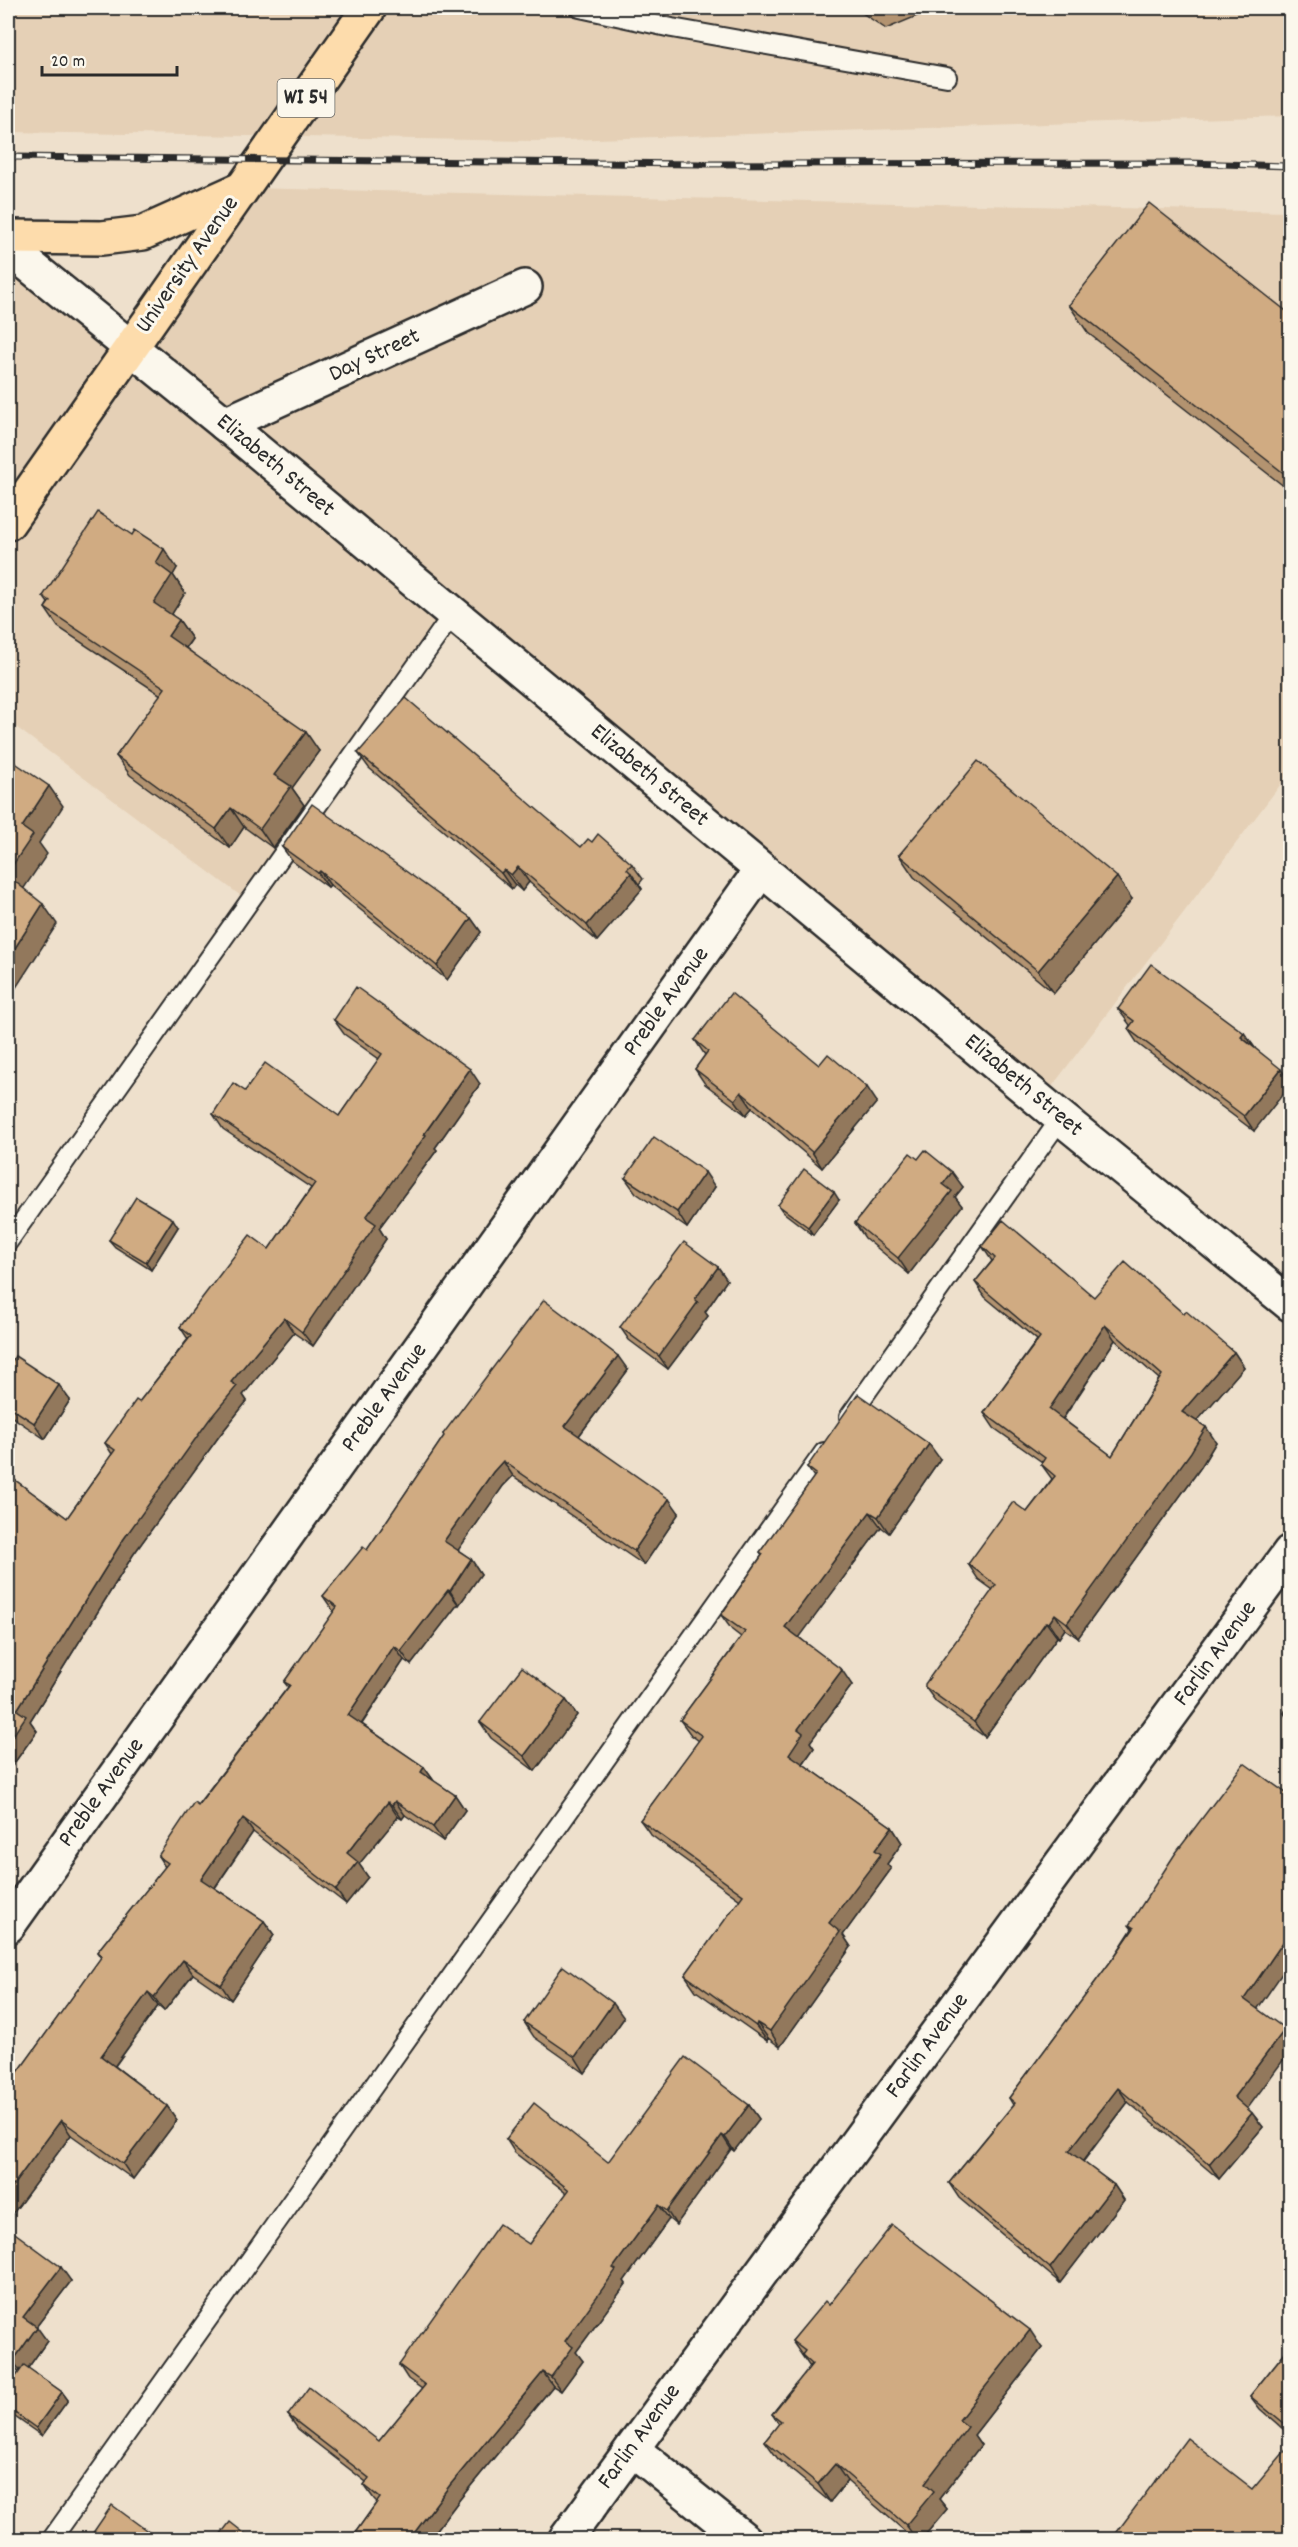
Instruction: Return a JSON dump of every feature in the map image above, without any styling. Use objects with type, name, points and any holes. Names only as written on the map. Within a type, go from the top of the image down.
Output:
[{"type":"main road","name":"University Avenue","points":[[8,523],[369,8]]},
{"type":"main road","points":[[8,237],[102,238],[143,233],[242,188]]},
{"type":"street","name":"Elizabeth Street","points":[[8,248],[225,424],[1061,1118],[1290,1304]]},
{"type":"street","name":"Day Street","points":[[225,424],[525,287]]},
{"type":"street","name":"Preble Avenue","points":[[8,1926],[762,870]]},
{"type":"street","name":"Farlin Avenue","points":[[566,2540],[1290,1552]]},
{"type":"street","points":[[632,2449],[745,2540]]},
{"type":"lane","points":[[580,8],[672,28],[947,77]]},
{"type":"lane","points":[[8,1242],[453,615]]},
{"type":"lane","points":[[51,2540],[1061,1118]]},
{"type":"shaded area","points":[[8,8],[1290,8],[1290,116],[536,141],[8,132]]},
{"type":"shaded area","points":[[242,188],[1290,212],[1290,772],[1041,1101],[453,615],[249,902],[8,721],[8,248],[130,348]]},
{"type":"building","points":[[1149,203],[1290,314],[1290,478],[1069,305]]},
{"type":"building","points":[[98,512],[132,535],[135,530],[164,549],[156,563],[172,575],[154,603],[179,620],[168,636],[306,732],[274,775],[291,786],[260,829],[231,808],[216,829],[116,756],[165,688],[45,608],[50,601],[43,596]]},
{"type":"building","points":[[406,698],[581,847],[588,839],[592,842],[598,834],[632,864],[627,869],[631,873],[587,925],[518,867],[511,875],[504,870],[501,873],[358,753]]},
{"type":"building","points":[[8,758],[49,786],[22,827],[33,835],[8,872]]},
{"type":"building","points":[[978,761],[1117,877],[1038,971],[899,855]]},
{"type":"building","points":[[312,804],[471,918],[437,966],[320,871],[318,873],[282,847]]},
{"type":"building","points":[[8,876],[43,904],[8,959]]},
{"type":"building","points":[[1151,964],[1244,1033],[1241,1037],[1281,1069],[1244,1116],[1128,1029],[1134,1021],[1118,1009]]},
{"type":"building","points":[[356,987],[470,1069],[424,1134],[426,1135],[366,1217],[376,1224],[302,1332],[284,1318],[231,1382],[237,1386],[209,1420],[123,1540],[17,1710],[26,1716],[8,1743],[8,1475],[67,1518],[115,1450],[105,1443],[136,1400],[139,1402],[191,1336],[180,1327],[250,1235],[269,1249],[315,1183],[213,1114],[233,1083],[245,1091],[265,1063],[339,1116],[382,1054],[334,1020]]},
{"type":"building","points":[[731,993],[819,1065],[828,1054],[867,1087],[812,1152],[741,1092],[735,1100],[695,1069],[708,1051],[695,1040]]},
{"type":"building","points":[[654,1137],[705,1172],[677,1212],[625,1178]]},
{"type":"building","points":[[925,1150],[952,1172],[943,1184],[952,1191],[898,1258],[855,1223],[910,1153],[918,1159]]},
{"type":"building","points":[[804,1169],[834,1192],[808,1227],[778,1205]]},
{"type":"building","points":[[136,1197],[173,1219],[146,1262],[109,1240]]},
{"type":"building","points":[[1003,1220],[1094,1297],[1125,1262],[1184,1314],[1186,1311],[1234,1352],[1182,1412],[1206,1427],[1191,1452],[1067,1623],[1055,1614],[1049,1623],[1046,1622],[974,1722],[925,1687],[925,1684],[996,1585],[968,1564],[1013,1502],[1027,1512],[1055,1476],[1041,1464],[1045,1458],[984,1413],[1040,1337],[975,1282],[995,1258],[982,1246]],"holes":[[[1105,1325],[1162,1375],[1112,1456],[1049,1409]]]},
{"type":"building","points":[[684,1242],[718,1267],[695,1299],[698,1302],[659,1356],[620,1327]]},
{"type":"building","points":[[544,1300],[618,1356],[565,1426],[669,1499],[634,1551],[503,1461],[444,1541],[471,1559],[450,1591],[448,1590],[401,1651],[394,1646],[348,1715],[424,1767],[421,1772],[455,1795],[433,1827],[395,1801],[392,1805],[388,1802],[347,1853],[358,1862],[336,1890],[243,1818],[201,1879],[264,1921],[221,1985],[183,1960],[154,1997],[148,1992],[101,2056],[167,2106],[123,2164],[61,2120],[8,2192],[8,2086],[102,1956],[97,1952],[168,1863],[158,1856],[194,1802],[198,1805],[290,1685],[284,1682],[337,1607],[323,1596],[363,1547],[367,1550],[444,1436],[443,1434]]},
{"type":"building","points":[[15,1356],[59,1385],[34,1423],[8,1406],[8,1368]]},
{"type":"building","points":[[858,1394],[929,1444],[878,1517],[870,1512],[785,1627],[842,1670],[798,1729],[803,1733],[789,1754],[892,1827],[875,1850],[881,1854],[829,1923],[840,1932],[770,2031],[757,2023],[756,2026],[685,1975],[743,1895],[640,1820],[702,1736],[680,1720],[745,1632],[721,1615],[763,1554],[760,1552],[816,1474],[807,1467]]},
{"type":"building","points":[[522,1667],[566,1700],[524,1756],[480,1722]]},
{"type":"building","points":[[1290,1703],[1290,1718],[1284,1713]]},
{"type":"building","points":[[1244,1763],[1290,1796],[1290,1932],[1244,1999],[1285,2029],[1234,2097],[1252,2113],[1209,2164],[1118,2088],[1069,2151],[1114,2185],[1050,2268],[949,2183],[1015,2103],[1009,2098],[1114,1957],[1134,1928],[1129,1925],[1175,1854]]},
{"type":"building","points":[[563,1966],[613,2003],[575,2057],[524,2022]]},
{"type":"building","points":[[685,2057],[749,2105],[725,2137],[722,2135],[667,2211],[659,2205],[613,2268],[616,2270],[565,2341],[573,2347],[551,2377],[543,2372],[450,2485],[409,2540],[350,2540],[380,2498],[364,2485],[369,2478],[288,2415],[309,2387],[379,2441],[425,2385],[399,2365],[499,2224],[529,2244],[569,2190],[506,2139],[534,2103],[608,2162]]},
{"type":"building","points":[[892,2225],[1030,2330],[959,2420],[968,2427],[925,2483],[934,2491],[906,2525],[835,2464],[818,2484],[765,2441],[781,2421],[772,2414],[812,2364],[802,2355],[805,2351],[792,2341],[825,2301],[829,2305]]},
{"type":"building","points":[[8,2228],[61,2267],[23,2317],[37,2327],[13,2361],[8,2357]]},
{"type":"building","points":[[1290,2346],[1290,2429],[1250,2396]]},
{"type":"building","points":[[24,2365],[62,2392],[36,2428],[8,2408],[8,2388]]},
{"type":"building","points":[[1187,2438],[1253,2489],[1290,2445],[1290,2540],[1111,2540]]},
{"type":"building","points":[[112,2505],[157,2538],[155,2540],[88,2540]]},
{"type":"building","points":[[230,2522],[253,2540],[216,2540]]},
{"type":"railway","points":[[8,157],[700,164],[1189,163],[1290,166]]}]
